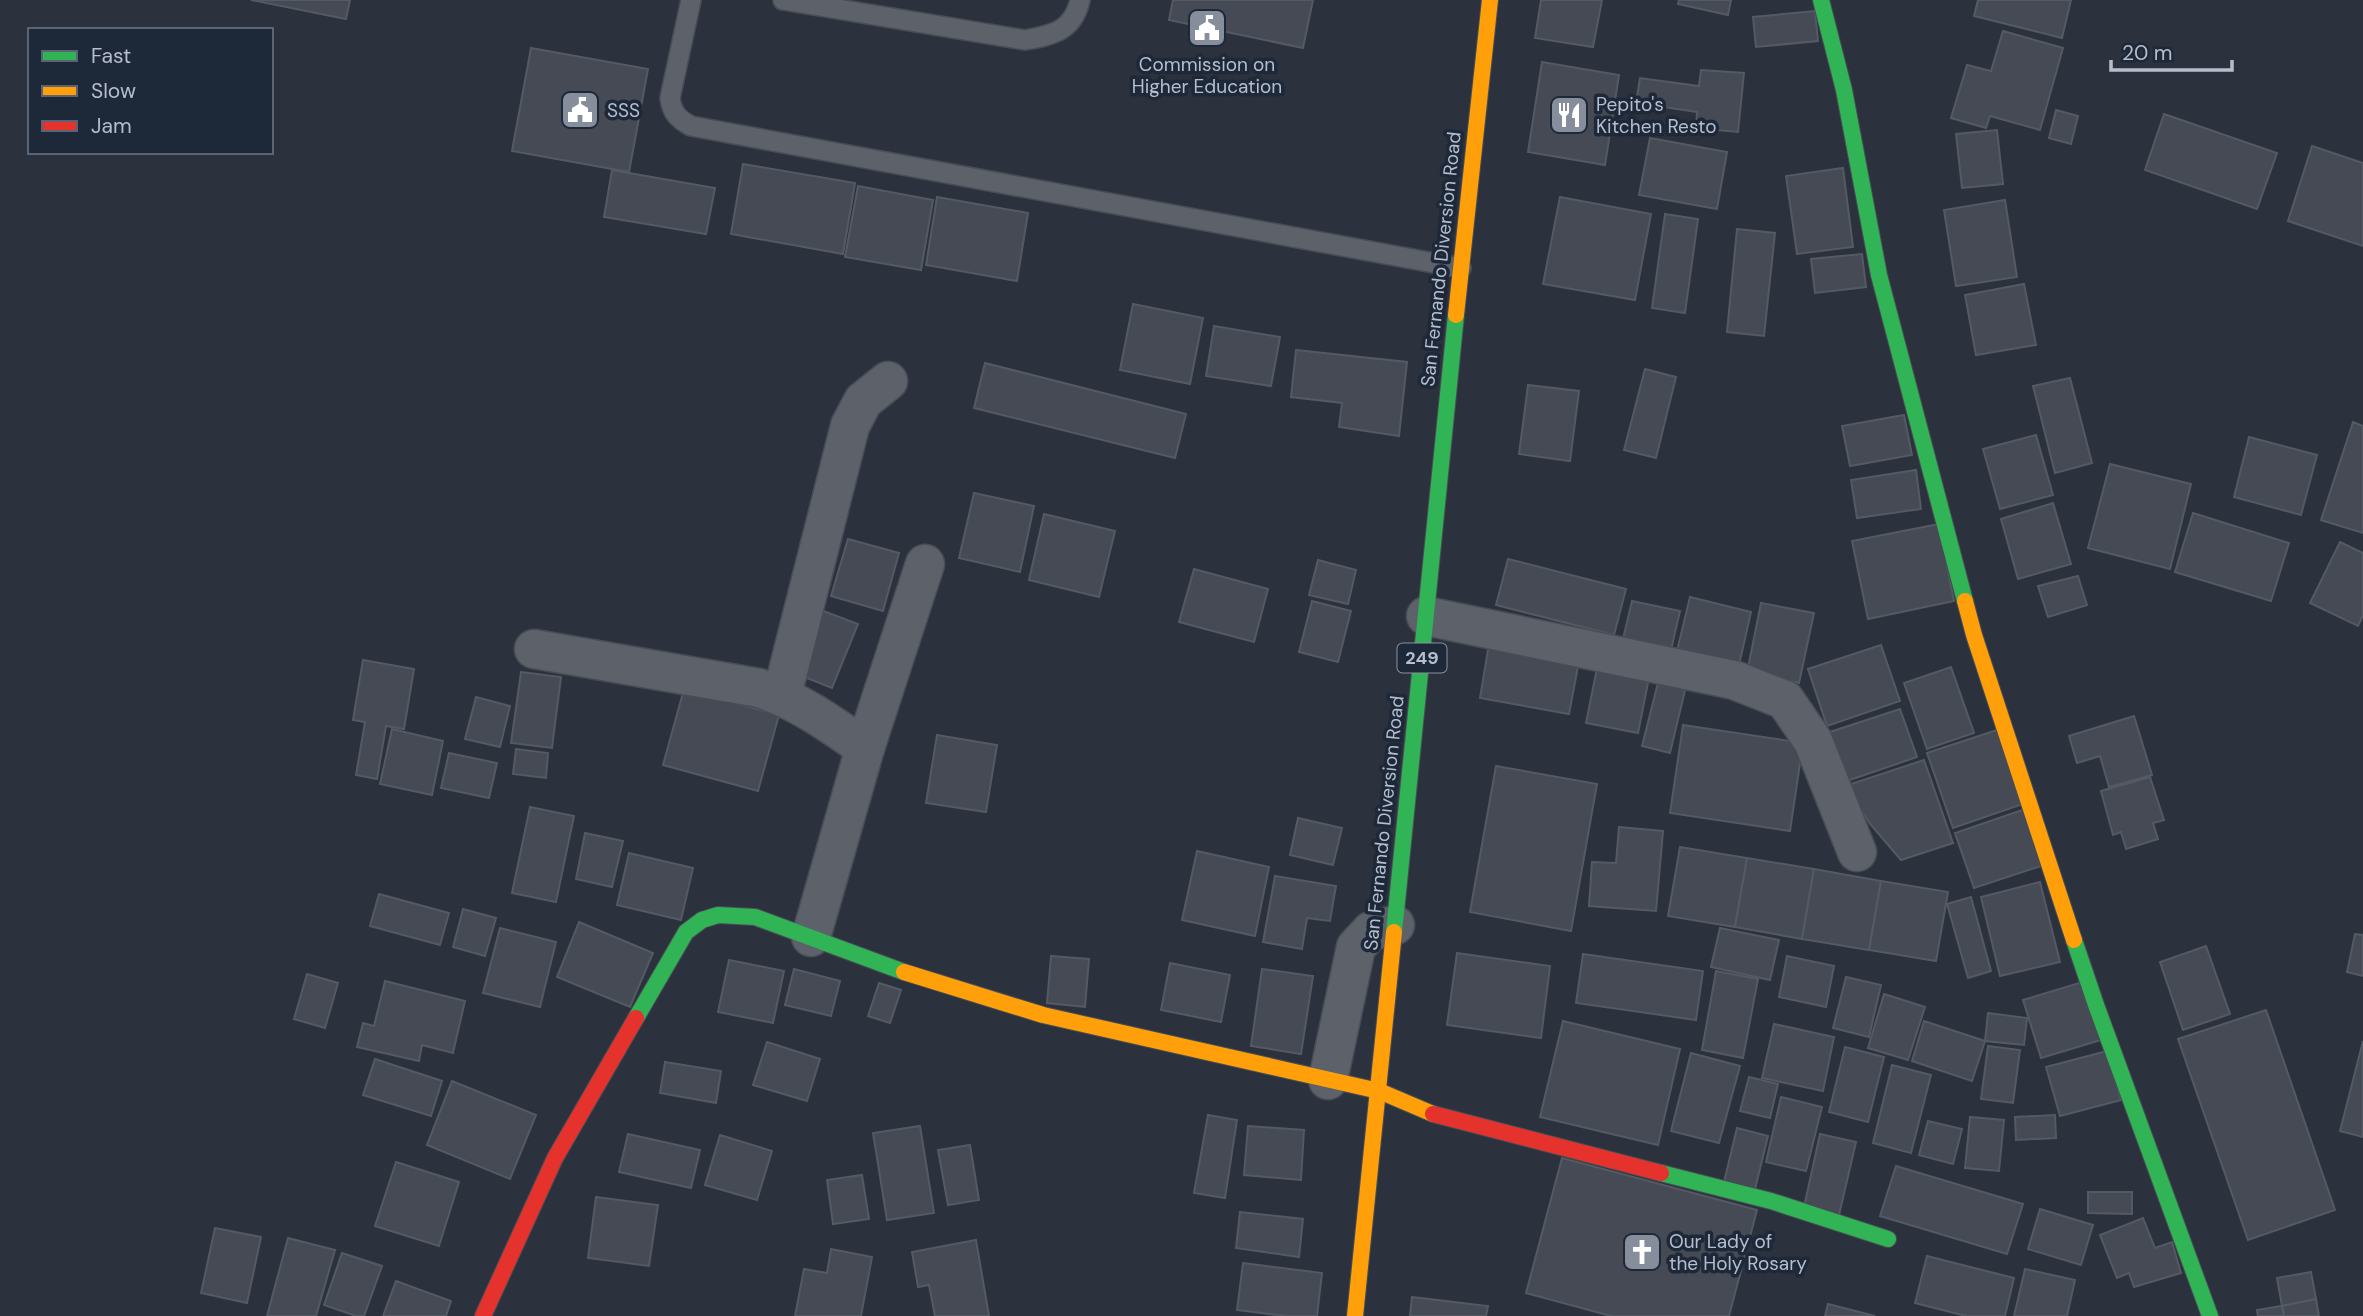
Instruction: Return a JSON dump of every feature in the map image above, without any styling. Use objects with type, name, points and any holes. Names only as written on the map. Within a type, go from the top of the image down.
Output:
[{"type":"main road","name":"San Fernando Diversion Road","points":[[1355,1316],[1490,0]]},
{"type":"main road","points":[[1821,0],[1843,90],[1879,275],[1974,635],[2096,1005],[2210,1316]]},
{"type":"main road","points":[[482,1316],[555,1158],[686,932],[696,922],[710,915],[730,913],[755,917],[922,979],[1043,1015],[1379,1091],[1430,1112],[1771,1201],[1888,1238]]},
{"type":"street","points":[[782,695],[850,426],[863,401],[888,381]]},
{"type":"street","points":[[811,937],[865,748],[925,564]]},
{"type":"street","points":[[1426,615],[1734,680],[1785,700],[1813,741],[1857,852]]},
{"type":"street","points":[[534,649],[759,688],[804,706],[865,748]]},
{"type":"street","points":[[1328,1080],[1356,947],[1371,931],[1395,925]]},
{"type":"lane","points":[[691,0],[670,98],[672,110],[681,121],[691,126],[1461,268]]},
{"type":"lane","points":[[783,0],[1025,40],[1048,36],[1066,27],[1077,13],[1080,0]]},
{"type":"building","points":[[251,0],[350,0],[346,19]]},
{"type":"building","points":[[1173,0],[1313,0],[1303,48],[1169,20]]},
{"type":"building","points":[[1541,0],[1602,0],[1593,47],[1535,38]]},
{"type":"building","points":[[1679,0],[1731,0],[1728,15],[1678,4]]},
{"type":"building","points":[[1978,0],[2071,0],[2062,38],[1974,16]]},
{"type":"building","points":[[1815,11],[1818,41],[1756,47],[1753,17]]},
{"type":"building","points":[[2003,31],[2063,48],[2040,130],[1990,116],[1986,128],[1951,118],[1967,65],[1991,71]]},
{"type":"building","name":"SSS","points":[[531,48],[648,69],[629,172],[512,151]]},
{"type":"building","points":[[1542,62],[1619,75],[1605,165],[1528,152]]},
{"type":"building","points":[[1701,70],[1744,73],[1738,132],[1696,128],[1697,112],[1636,103],[1640,78],[1699,86]]},
{"type":"building","points":[[2056,110],[2078,116],[2071,144],[2049,138]]},
{"type":"building","points":[[2164,114],[2277,153],[2257,209],[2145,170]]},
{"type":"building","points":[[1997,130],[2003,184],[1962,188],[1956,134]]},
{"type":"building","points":[[1650,138],[1727,152],[1717,209],[1639,195]]},
{"type":"building","points":[[2312,146],[2363,163],[2363,246],[2288,221]]},
{"type":"building","points":[[743,164],[855,183],[843,254],[731,234]]},
{"type":"building","points":[[1843,168],[1853,247],[1797,254],[1786,176]]},
{"type":"building","points":[[612,170],[715,188],[706,234],[604,217]]},
{"type":"building","points":[[858,186],[933,200],[921,270],[845,257]]},
{"type":"building","points":[[937,197],[1028,213],[1017,281],[926,265]]},
{"type":"building","points":[[1560,197],[1651,214],[1635,300],[1543,284]]},
{"type":"building","points":[[2005,200],[2017,277],[1956,286],[1944,210]]},
{"type":"building","points":[[1665,214],[1698,219],[1685,313],[1652,308]]},
{"type":"building","points":[[1737,229],[1775,233],[1764,336],[1727,332]]},
{"type":"building","points":[[1862,254],[1866,287],[1815,293],[1811,259]]},
{"type":"building","points":[[2024,284],[2036,345],[1976,355],[1965,295]]},
{"type":"building","points":[[1133,304],[1203,318],[1190,384],[1120,370]]},
{"type":"building","points":[[1214,326],[1280,337],[1271,386],[1206,376]]},
{"type":"building","points":[[1296,350],[1407,362],[1399,436],[1339,427],[1342,403],[1291,397]]},
{"type":"building","points":[[985,363],[1186,414],[1175,458],[974,408]]},
{"type":"building","points":[[1645,369],[1676,377],[1656,458],[1624,450]]},
{"type":"building","points":[[2070,378],[2092,463],[2055,473],[2033,386]]},
{"type":"building","points":[[1528,385],[1579,391],[1570,461],[1519,454]]},
{"type":"building","points":[[1904,415],[1912,455],[1850,466],[1842,426]]},
{"type":"building","points":[[2353,422],[2363,426],[2363,533],[2321,520]]},
{"type":"building","points":[[2036,435],[2053,495],[2000,509],[1983,449]]},
{"type":"building","points":[[2249,437],[2317,455],[2301,515],[2234,497]]},
{"type":"building","points":[[2110,464],[2191,484],[2170,569],[2088,548]]},
{"type":"building","points":[[1916,470],[1921,509],[1857,518],[1851,480]]},
{"type":"building","points":[[974,493],[1034,506],[1020,572],[959,558]]},
{"type":"building","points":[[2053,503],[2071,564],[2018,579],[2001,519]]},
{"type":"building","points":[[2193,513],[2289,543],[2271,601],[2175,572]]},
{"type":"building","points":[[1044,514],[1115,531],[1099,597],[1029,580]]},
{"type":"building","points":[[1939,524],[1954,601],[1868,619],[1852,541]]},
{"type":"building","points":[[848,539],[899,553],[883,611],[831,596]]},
{"type":"building","points":[[2340,542],[2363,553],[2363,615],[2358,626],[2310,603]]},
{"type":"building","points":[[1508,559],[1626,589],[1614,635],[1496,605]]},
{"type":"building","points":[[1318,560],[1356,570],[1348,604],[1309,595]]},
{"type":"building","points":[[1194,569],[1268,589],[1254,642],[1179,622]]},
{"type":"building","points":[[2078,576],[2087,605],[2048,617],[2038,586]]},
{"type":"building","points":[[1690,597],[1751,612],[1737,674],[1675,659]]},
{"type":"building","points":[[1312,601],[1351,611],[1338,662],[1299,652]]},
{"type":"building","points":[[1632,601],[1680,611],[1671,650],[1623,639]]},
{"type":"building","points":[[1761,603],[1814,613],[1799,683],[1747,673]]},
{"type":"building","points":[[818,609],[858,624],[832,688],[794,673]]},
{"type":"building","points":[[1489,644],[1579,661],[1569,714],[1480,698]]},
{"type":"building","points":[[1881,645],[1900,701],[1827,726],[1808,669]]},
{"type":"building","points":[[1599,658],[1651,668],[1638,733],[1586,723]]},
{"type":"building","points":[[363,660],[414,669],[404,729],[386,726],[377,779],[356,775],[365,722],[353,720]]},
{"type":"building","points":[[1951,667],[1974,733],[1927,749],[1904,683]]},
{"type":"building","points":[[1661,671],[1688,678],[1670,753],[1642,746]]},
{"type":"building","points":[[521,672],[561,677],[552,748],[511,743]]},
{"type":"building","points":[[684,689],[779,715],[758,791],[663,765]]},
{"type":"building","points":[[476,697],[510,706],[500,747],[465,739]]},
{"type":"building","points":[[1900,709],[1917,757],[1844,782],[1827,733]]},
{"type":"building","points":[[2134,716],[2152,775],[2109,787],[2100,756],[2077,763],[2069,736]]},
{"type":"building","points":[[1683,725],[1803,743],[1790,831],[1670,813]]},
{"type":"building","points":[[392,729],[443,741],[432,795],[380,784]]},
{"type":"building","points":[[1997,730],[2023,804],[1953,828],[1927,753]]},
{"type":"building","points":[[937,735],[997,745],[986,812],[926,803]]},
{"type":"building","points":[[516,749],[548,753],[546,778],[513,774]]},
{"type":"building","points":[[449,753],[497,763],[489,798],[441,788]]},
{"type":"building","points":[[1924,760],[1953,843],[1901,860],[1871,825],[1845,786]]},
{"type":"building","points":[[1496,766],[1597,784],[1571,931],[1470,912]]},
{"type":"building","points":[[2150,777],[2164,820],[2153,823],[2158,839],[2126,849],[2121,832],[2113,835],[2101,791]]},
{"type":"building","points":[[530,807],[574,816],[556,902],[512,893]]},
{"type":"building","points":[[2028,808],[2047,864],[1974,888],[1955,833]]},
{"type":"building","points":[[1298,818],[1342,828],[1333,865],[1290,855]]},
{"type":"building","points":[[1619,827],[1663,831],[1656,911],[1589,906],[1592,862],[1616,863]]},
{"type":"building","points":[[585,833],[623,841],[612,887],[576,879]]},
{"type":"building","points":[[1680,847],[1747,858],[1735,927],[1668,916]]},
{"type":"building","points":[[1197,851],[1269,867],[1255,936],[1182,920]]},
{"type":"building","points":[[629,853],[693,868],[681,920],[617,905]]},
{"type":"building","points":[[1747,858],[1814,869],[1802,939],[1735,927]]},
{"type":"building","points":[[1814,869],[1881,881],[1869,950],[1802,939]]},
{"type":"building","points":[[1275,876],[1336,886],[1330,921],[1307,918],[1302,949],[1263,942]]},
{"type":"building","points":[[1881,881],[1948,892],[1936,961],[1869,950]]},
{"type":"building","points":[[2040,882],[2060,962],[2000,976],[1981,897]]},
{"type":"building","points":[[379,894],[449,913],[440,945],[370,926]]},
{"type":"building","points":[[1971,897],[1991,971],[1968,978],[1947,904]]},
{"type":"building","points":[[463,909],[496,918],[485,956],[453,947]]},
{"type":"building","points":[[579,922],[653,953],[630,1007],[557,977]]},
{"type":"building","points":[[500,928],[556,942],[540,1007],[483,993]]},
{"type":"building","points":[[1720,928],[1779,940],[1770,980],[1711,967]]},
{"type":"building","points":[[2355,934],[2363,935],[2363,976],[2347,972]]},
{"type":"building","points":[[2206,946],[2230,1014],[2183,1030],[2160,962]]},
{"type":"building","points":[[1457,953],[1550,966],[1541,1038],[1447,1025]]},
{"type":"building","points":[[1583,954],[1703,971],[1696,1020],[1576,1003]]},
{"type":"building","points":[[1051,956],[1089,959],[1085,1007],[1047,1003]]},
{"type":"building","points":[[1787,956],[1834,966],[1826,1007],[1779,997]]},
{"type":"building","points":[[729,960],[784,971],[773,1023],[718,1012]]},
{"type":"building","points":[[1170,963],[1230,975],[1221,1022],[1161,1010]]},
{"type":"building","points":[[794,969],[840,981],[831,1016],[785,1005]]},
{"type":"building","points":[[1262,969],[1313,976],[1301,1054],[1251,1046]]},
{"type":"building","points":[[1716,971],[1758,979],[1743,1058],[1702,1050]]},
{"type":"building","points":[[307,974],[338,983],[325,1028],[294,1019]]},
{"type":"building","points":[[1846,977],[1881,985],[1869,1037],[1833,1028]]},
{"type":"building","points":[[385,981],[465,1001],[453,1053],[422,1045],[419,1061],[357,1047],[363,1023],[374,1026]]},
{"type":"building","points":[[2086,981],[2104,1039],[2041,1058],[2023,1000]]},
{"type":"building","points":[[879,983],[901,990],[890,1023],[868,1016]]},
{"type":"building","points":[[1884,994],[1925,1007],[1908,1060],[1868,1048]]},
{"type":"building","points":[[2266,1010],[2335,1210],[2248,1240],[2178,1039]]},
{"type":"building","points":[[1988,1013],[2027,1018],[2024,1045],[1985,1041]]},
{"type":"building","points":[[1563,1021],[1680,1049],[1658,1145],[1540,1117]]},
{"type":"building","points":[[1924,1021],[1985,1041],[1972,1081],[1912,1061]]},
{"type":"building","points":[[1774,1024],[1834,1037],[1823,1091],[1762,1078]]},
{"type":"building","points":[[2363,1041],[2363,1137],[2340,1131]]},
{"type":"building","points":[[767,1042],[820,1059],[807,1101],[753,1085]]},
{"type":"building","points":[[1988,1046],[2020,1050],[2013,1103],[1981,1099]]},
{"type":"building","points":[[1845,1047],[1884,1057],[1868,1122],[1829,1112]]},
{"type":"building","points":[[2107,1051],[2121,1100],[2060,1116],[2046,1067]]},
{"type":"building","points":[[1691,1053],[1740,1066],[1719,1143],[1671,1131]]},
{"type":"building","points":[[375,1059],[442,1081],[431,1116],[363,1095]]},
{"type":"building","points":[[665,1062],[721,1071],[716,1103],[660,1093]]},
{"type":"building","points":[[1892,1065],[1931,1075],[1911,1153],[1873,1143]]},
{"type":"building","points":[[1749,1077],[1778,1084],[1770,1118],[1740,1111]]},
{"type":"building","points":[[452,1081],[536,1115],[510,1179],[427,1145]]},
{"type":"building","points":[[1781,1097],[1822,1107],[1806,1171],[1766,1162]]},
{"type":"building","points":[[1208,1115],[1237,1120],[1225,1198],[1194,1193]]},
{"type":"building","points":[[2055,1115],[2056,1138],[2016,1140],[2015,1117]]},
{"type":"building","points":[[1970,1117],[2004,1120],[1999,1171],[1965,1168]]},
{"type":"building","points":[[1928,1121],[1962,1129],[1953,1164],[1919,1155]]},
{"type":"building","points":[[920,1126],[934,1213],[887,1220],[873,1133]]},
{"type":"building","points":[[1248,1126],[1304,1130],[1301,1180],[1244,1175]]},
{"type":"building","points":[[1737,1128],[1768,1136],[1755,1189],[1724,1182]]},
{"type":"building","points":[[628,1134],[700,1150],[691,1188],[619,1172]]},
{"type":"building","points":[[1820,1134],[1856,1142],[1839,1215],[1804,1207]]},
{"type":"building","points":[[720,1135],[772,1151],[757,1200],[705,1185]]},
{"type":"building","points":[[970,1145],[979,1200],[948,1205],[938,1150]]},
{"type":"building","name":"Our Lady of the Holy Rosary","points":[[1562,1158],[1757,1210],[1729,1316],[1611,1316],[1526,1293]]},
{"type":"building","points":[[396,1162],[459,1182],[439,1246],[375,1226]]},
{"type":"building","points":[[1896,1166],[2023,1204],[2007,1254],[1880,1216]]},
{"type":"building","points":[[862,1175],[869,1219],[833,1224],[827,1180]]},
{"type":"building","points":[[2088,1192],[2132,1192],[2132,1214],[2088,1213]]},
{"type":"building","points":[[596,1197],[658,1205],[649,1266],[588,1258]]},
{"type":"building","points":[[2040,1209],[2093,1225],[2081,1265],[2028,1249]]},
{"type":"building","points":[[1240,1212],[1303,1219],[1299,1257],[1236,1248]]},
{"type":"building","points":[[2143,1218],[2155,1248],[2172,1242],[2181,1273],[2134,1287],[2129,1273],[2117,1278],[2100,1235]]},
{"type":"building","points":[[215,1228],[261,1237],[247,1303],[201,1293]]},
{"type":"building","points":[[288,1238],[335,1250],[316,1316],[267,1316]]},
{"type":"building","points":[[976,1240],[989,1316],[935,1316],[929,1285],[918,1287],[912,1252]]},
{"type":"building","points":[[831,1249],[872,1257],[861,1316],[795,1316],[804,1269],[827,1273]]},
{"type":"building","points":[[342,1253],[382,1266],[364,1316],[356,1316],[324,1305]]},
{"type":"building","points":[[1927,1256],[2014,1278],[2005,1316],[1966,1316],[1915,1303]]},
{"type":"building","points":[[1243,1263],[1322,1273],[1317,1316],[1285,1316],[1237,1310]]},
{"type":"building","points":[[2025,1269],[2075,1280],[2067,1316],[2014,1316]]},
{"type":"building","points":[[2311,1272],[2316,1299],[2282,1306],[2277,1278]]},
{"type":"building","points":[[396,1281],[451,1301],[446,1316],[383,1316]]},
{"type":"building","points":[[1412,1297],[1488,1306],[1486,1316],[1410,1316]]},
{"type":"building","points":[[2316,1299],[2319,1316],[2284,1316],[2282,1306]]},
{"type":"building","points":[[1828,1304],[1875,1316],[1825,1316]]},
{"type":"building","points":[[2282,1306],[2284,1316],[2258,1316],[2257,1310]]},
{"type":"traffic: fast","points":[[1821,0],[1844,90],[1879,275],[1965,601]]},
{"type":"traffic: fast","points":[[1394,932],[1456,315]]},
{"type":"traffic: fast","points":[[636,1018],[686,932],[702,920],[718,915],[755,917],[904,972]]},
{"type":"traffic: fast","points":[[2074,940],[2210,1316]]},
{"type":"traffic: fast","points":[[1661,1173],[1771,1201],[1888,1239]]},
{"type":"traffic: slow","points":[[1456,315],[1490,0]]},
{"type":"traffic: slow","points":[[1965,601],[2074,940]]},
{"type":"traffic: slow","points":[[1355,1316],[1394,932]]},
{"type":"traffic: slow","points":[[904,972],[1043,1015],[1379,1091],[1433,1114]]},
{"type":"traffic: jam","points":[[483,1316],[555,1158],[636,1018]]},
{"type":"traffic: jam","points":[[1433,1114],[1661,1173]]},
{"type":"place","name":"Commission on Higher Education","points":[[1207,28]]},
{"type":"place","name":"SSS","points":[[580,110]]},
{"type":"place","name":"Pepito's Kitchen Resto","points":[[1569,115]]},
{"type":"place","name":"Our Lady of the Holy Rosary","points":[[1642,1252]]}]
